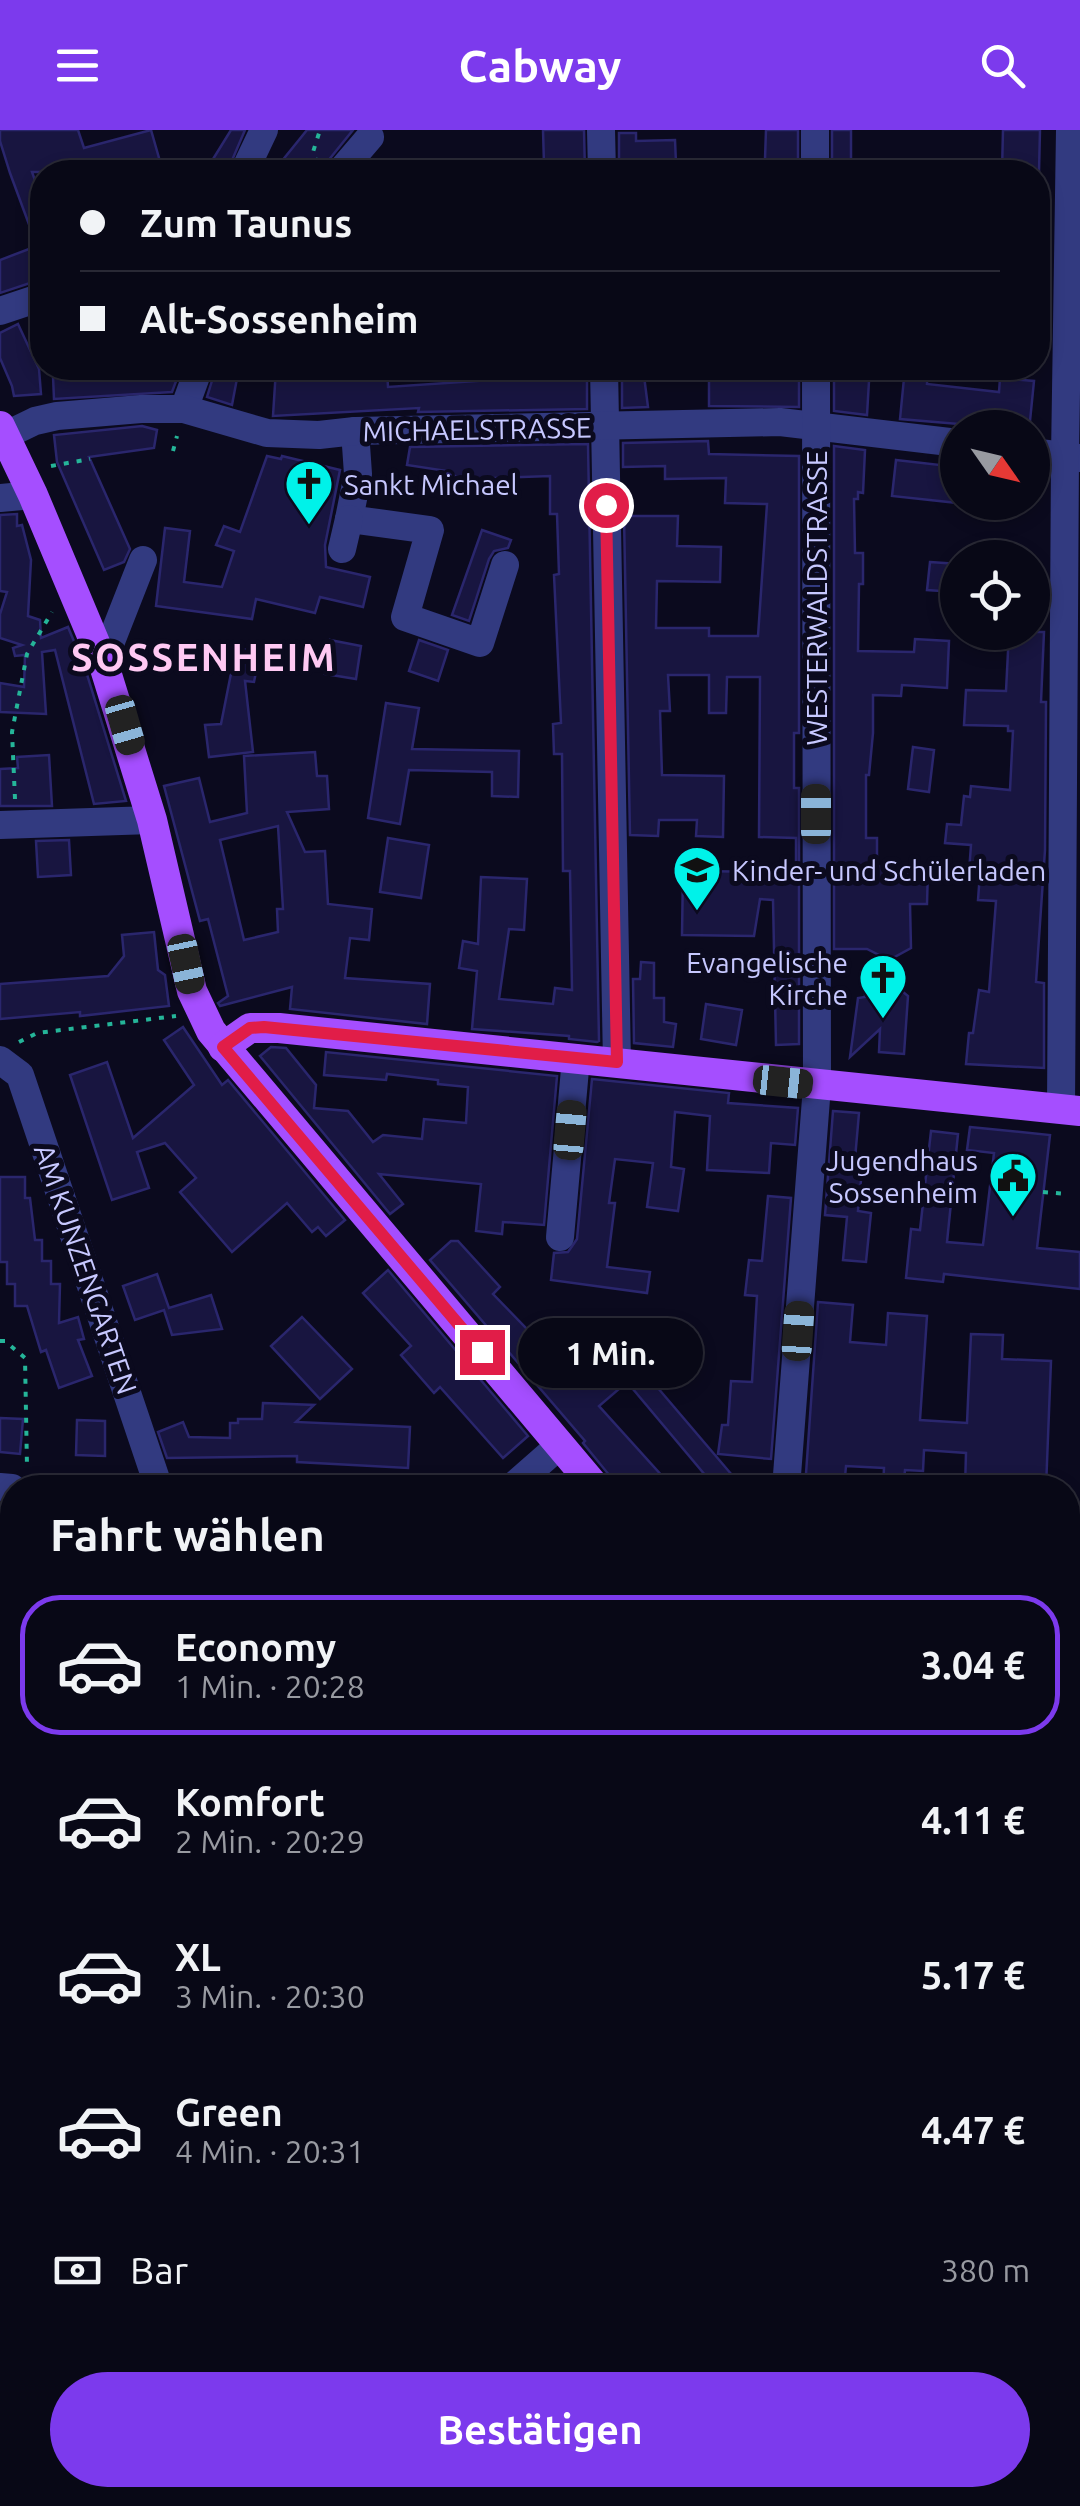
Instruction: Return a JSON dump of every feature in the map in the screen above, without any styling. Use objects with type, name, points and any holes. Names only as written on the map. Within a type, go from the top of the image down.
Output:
[{"type":"main road","points":[[7,440],[103,662],[152,820],[192,992],[201,1013],[223,1047],[585,1475]]},
{"type":"main road","points":[[223,1047],[250,1028],[264,1027],[1070,1110]]},
{"type":"street","points":[[250,160],[264,130]]},
{"type":"street","points":[[602,130],[602,160]]},
{"type":"street","points":[[815,130],[815,160]]},
{"type":"street","points":[[1070,130],[1075,207],[1070,1110]]},
{"type":"street","points":[[350,160],[370,137]]},
{"type":"street","points":[[0,311],[30,301]]},
{"type":"street","points":[[184,409],[195,380]]},
{"type":"street","points":[[604,380],[617,1062]]},
{"type":"street","name":"WESTERWALDSTRASSE","points":[[787,1475],[816,1086],[816,380]]},
{"type":"street","name":"MICHAELSTRASSE","points":[[7,440],[35,421],[57,416],[184,409],[267,432],[319,436],[355,431],[780,422],[940,441]]},
{"type":"street","points":[[342,549],[358,474],[355,431]]},
{"type":"street","points":[[0,498],[33,494]]},
{"type":"street","points":[[348,519],[430,530],[405,617],[480,643],[505,565]]},
{"type":"street","points":[[103,662],[143,560]]},
{"type":"street","points":[[8,825],[152,820]]},
{"type":"street","name":"AM KUNZENGARTEN","points":[[6,1052],[20,1074],[155,1475]]},
{"type":"street","points":[[560,1237],[576,1058]]},
{"type":"street","points":[[526,1475],[560,1445]]},
{"type":"path","points":[[317,160],[313,152],[320,130]]},
{"type":"path","points":[[7,440],[56,467],[90,460]]},
{"type":"path","points":[[8,825],[12,732],[27,654],[70,582]]},
{"type":"path","points":[[6,1052],[37,1032],[201,1013]]},
{"type":"path","points":[[1043,1192],[1066,1194]]},
{"type":"path","points":[[0,1341],[25,1358],[20,1475]]},
{"type":"building","points":[[0,130],[78,130],[84,148],[151,130],[160,160],[30,160],[30,227],[0,141]]},
{"type":"building","points":[[231,130],[245,130],[232,160],[212,160]]},
{"type":"building","points":[[307,130],[353,130],[329,160],[283,160]]},
{"type":"building","points":[[543,130],[584,130],[585,160],[544,160]]},
{"type":"building","points":[[766,130],[798,130],[798,160],[765,159]]},
{"type":"building","points":[[832,130],[851,130],[851,160],[832,160]]},
{"type":"building","points":[[1003,130],[1040,130],[1039,160],[1002,160]]},
{"type":"building","points":[[619,133],[636,133],[636,141],[675,140],[676,160],[619,160]]},
{"type":"building","points":[[30,249],[30,283],[0,293],[0,260]]},
{"type":"building","points":[[18,324],[30,350],[30,380],[40,380],[41,394],[14,396],[0,358],[0,333]]},
{"type":"building","points":[[53,380],[176,380],[172,392],[54,399]]},
{"type":"building","points":[[212,380],[237,380],[232,405],[207,397]]},
{"type":"building","points":[[275,380],[388,380],[388,387],[490,380],[587,380],[587,409],[418,412],[419,408],[273,416]]},
{"type":"building","points":[[622,380],[645,380],[648,407],[622,408]]},
{"type":"building","points":[[709,380],[799,380],[799,407],[709,406]]},
{"type":"building","points":[[834,380],[869,381],[867,415],[834,411]]},
{"type":"building","points":[[904,380],[999,392],[1000,380],[1034,381],[1031,410],[940,410],[940,422],[900,419]]},
{"type":"building","points":[[142,426],[157,430],[154,448],[89,457],[130,549],[124,562],[104,570],[57,462],[54,435]]},
{"type":"building","points":[[708,441],[709,454],[799,456],[799,733],[794,733],[794,788],[799,788],[799,1044],[776,1045],[773,900],[760,899],[754,936],[682,935],[683,871],[796,872],[796,838],[759,837],[760,677],[727,677],[726,713],[709,713],[709,675],[668,675],[670,711],[660,711],[662,775],[724,776],[723,837],[696,836],[697,820],[659,820],[658,836],[630,835],[624,516],[678,516],[677,546],[721,547],[720,582],[657,581],[656,628],[709,628],[709,636],[758,636],[767,504],[725,503],[726,478],[665,479],[665,466],[623,467],[623,443]]},
{"type":"building","points":[[588,444],[597,1042],[569,1036],[472,1029],[477,971],[459,968],[463,941],[478,944],[481,877],[527,879],[524,930],[509,929],[499,999],[553,1004],[555,988],[572,990],[570,871],[563,871],[562,754],[554,754],[553,724],[561,723],[554,575],[559,574],[557,514],[550,514],[550,476],[467,479],[447,471],[407,465],[410,447]]},
{"type":"building","points":[[834,446],[865,450],[863,493],[858,492],[858,499],[854,499],[855,553],[863,553],[858,651],[914,652],[915,639],[940,640],[940,650],[949,650],[947,688],[902,685],[901,696],[873,695],[873,733],[866,775],[866,838],[877,838],[877,866],[928,868],[927,904],[910,904],[911,948],[889,960],[867,949],[834,949]]},
{"type":"building","points":[[267,456],[340,470],[325,545],[326,567],[370,577],[363,607],[320,597],[315,613],[256,599],[252,619],[156,606],[165,528],[190,531],[184,582],[222,587],[234,551],[216,545],[224,526],[240,532]]},
{"type":"building","points":[[896,460],[940,465],[940,501],[892,496]]},
{"type":"building","points":[[17,514],[17,526],[22,525],[31,560],[28,616],[40,620],[41,638],[68,627],[85,668],[126,801],[94,804],[55,650],[42,652],[46,714],[0,712],[0,683],[24,687],[25,655],[15,656],[13,648],[22,645],[0,638],[0,614],[7,592],[0,591],[0,515]]},
{"type":"building","points":[[482,530],[511,540],[508,548],[494,551],[489,559],[469,621],[452,615]]},
{"type":"building","points":[[930,562],[940,563],[940,591],[927,590]]},
{"type":"building","points":[[330,640],[361,646],[356,679],[325,674]]},
{"type":"building","points":[[419,640],[448,650],[438,681],[409,671]]},
{"type":"building","points":[[237,643],[241,643],[242,649],[260,652],[254,682],[245,681],[253,752],[209,757],[205,725],[221,724]]},
{"type":"building","points":[[1008,650],[1043,650],[1045,850],[1036,982],[1044,983],[1044,1068],[966,1064],[979,990],[989,992],[996,901],[978,900],[980,873],[969,872],[971,845],[945,843],[947,824],[961,825],[964,796],[970,797],[971,786],[1010,790],[1013,731],[1008,731],[1008,726],[964,725],[966,690],[1006,691]]},
{"type":"building","points":[[386,703],[419,708],[412,749],[519,751],[518,797],[492,796],[492,772],[409,770],[400,824],[368,818]]},
{"type":"building","points":[[913,747],[934,750],[929,792],[908,789]]},
{"type":"building","points":[[315,752],[317,776],[327,776],[329,809],[287,812],[305,852],[325,851],[328,904],[372,909],[369,940],[350,938],[345,978],[430,984],[427,1024],[290,1009],[292,987],[220,1006],[218,1003],[228,996],[208,919],[200,921],[164,786],[199,778],[210,822],[247,813],[244,756]],"holes":[[[278,826],[283,909],[277,909],[278,932],[244,940],[220,840]]]},
{"type":"building","points":[[49,755],[52,806],[0,806],[0,769],[18,768],[17,757]]},
{"type":"building","points":[[388,838],[429,845],[421,898],[380,892]]},
{"type":"building","points":[[69,840],[71,875],[38,877],[36,841]]},
{"type":"building","points":[[154,932],[158,970],[165,975],[169,1006],[80,1016],[80,1012],[0,1019],[0,984],[108,976],[124,956],[122,935]]},
{"type":"building","points":[[641,962],[654,963],[654,998],[664,998],[664,1022],[676,1024],[673,1047],[634,1043],[633,979],[640,979]]},
{"type":"building","name":"Evangelische Kirche","points":[[891,982],[908,996],[904,1054],[879,1052],[880,1029],[850,1057],[858,998],[865,997],[865,991],[881,992]]},
{"type":"building","points":[[706,1004],[742,1010],[736,1045],[701,1039]]},
{"type":"building","points":[[183,1027],[222,1085],[228,1080],[345,1220],[326,1236],[318,1227],[312,1232],[287,1203],[232,1252],[180,1192],[196,1178],[165,1143],[137,1152],[149,1188],[112,1200],[70,1075],[107,1062],[133,1138],[194,1085],[164,1040]]},
{"type":"building","points":[[271,1047],[286,1048],[316,1085],[314,1108],[348,1111],[373,1142],[383,1135],[422,1139],[424,1119],[466,1123],[468,1087],[387,1074],[386,1080],[324,1075],[326,1052],[557,1076],[544,1225],[503,1222],[502,1234],[476,1231],[481,1184],[379,1174],[403,1204],[390,1214],[260,1056]]},
{"type":"building","points":[[592,1079],[729,1093],[728,1103],[798,1108],[795,1145],[771,1143],[769,1173],[707,1170],[710,1116],[675,1112],[671,1167],[684,1169],[678,1211],[647,1207],[653,1163],[615,1159],[609,1203],[615,1203],[607,1267],[650,1272],[647,1293],[551,1280],[554,1253],[568,1252],[577,1239]]},
{"type":"building","points":[[833,1111],[859,1113],[855,1159],[863,1160],[858,1211],[871,1213],[866,1262],[843,1260],[847,1217],[825,1215]]},
{"type":"building","points":[[970,1127],[1050,1135],[1037,1248],[1080,1252],[1080,1289],[944,1274],[943,1282],[906,1278],[911,1229],[920,1230],[931,1131],[958,1134],[947,1242],[983,1245],[994,1153],[967,1150]]},
{"type":"building","points":[[0,1177],[25,1177],[25,1198],[30,1198],[35,1240],[42,1240],[42,1261],[51,1261],[51,1284],[60,1284],[59,1323],[78,1317],[84,1339],[78,1340],[92,1376],[59,1388],[46,1350],[41,1352],[27,1306],[15,1306],[15,1284],[7,1284],[7,1262],[0,1262]]},
{"type":"building","points":[[768,1196],[791,1198],[771,1459],[718,1454],[722,1425],[728,1425],[731,1381],[752,1382],[757,1296],[745,1295],[749,1260],[762,1261]]},
{"type":"building","points":[[451,1241],[458,1241],[500,1287],[493,1294],[557,1360],[600,1320],[732,1475],[705,1475],[627,1382],[599,1406],[661,1475],[609,1475],[585,1441],[430,1260]]},
{"type":"building","points":[[388,1270],[528,1436],[503,1458],[440,1387],[434,1393],[401,1355],[411,1346],[363,1293]]},
{"type":"building","points":[[157,1274],[169,1308],[211,1295],[222,1329],[172,1335],[164,1310],[135,1320],[123,1286]]},
{"type":"building","points":[[818,1302],[853,1305],[850,1342],[886,1345],[888,1313],[927,1316],[920,1420],[967,1423],[971,1334],[1003,1335],[1002,1359],[1051,1361],[1047,1475],[965,1475],[966,1453],[924,1450],[923,1471],[905,1470],[904,1475],[884,1475],[884,1468],[846,1466],[845,1475],[806,1475]]},
{"type":"building","points":[[302,1317],[352,1369],[320,1399],[271,1346]]},
{"type":"building","points":[[263,1403],[314,1405],[296,1422],[410,1427],[408,1468],[297,1462],[297,1456],[167,1458],[158,1432],[183,1422],[189,1437],[230,1438],[230,1423],[262,1419]]},
{"type":"building","points":[[0,1418],[23,1419],[20,1454],[0,1452]]},
{"type":"building","points":[[77,1420],[105,1421],[105,1456],[76,1455]]},
{"type":"place","name":"Sankt Michael","points":[[309,526]]},
{"type":"place","name":"Kinder- und Schülerladen","points":[[697,912]]},
{"type":"place","name":"Evangelische Kirche","points":[[883,1020]]},
{"type":"place","name":"Jugendhaus Sossenheim","points":[[1013,1218]]},
{"type":"district","name":"SOSSENHEIM","points":[[204,657]]},
{"type":"route","points":[[482,1352],[223,1047],[250,1028],[264,1027],[617,1062],[606,505]]}]
